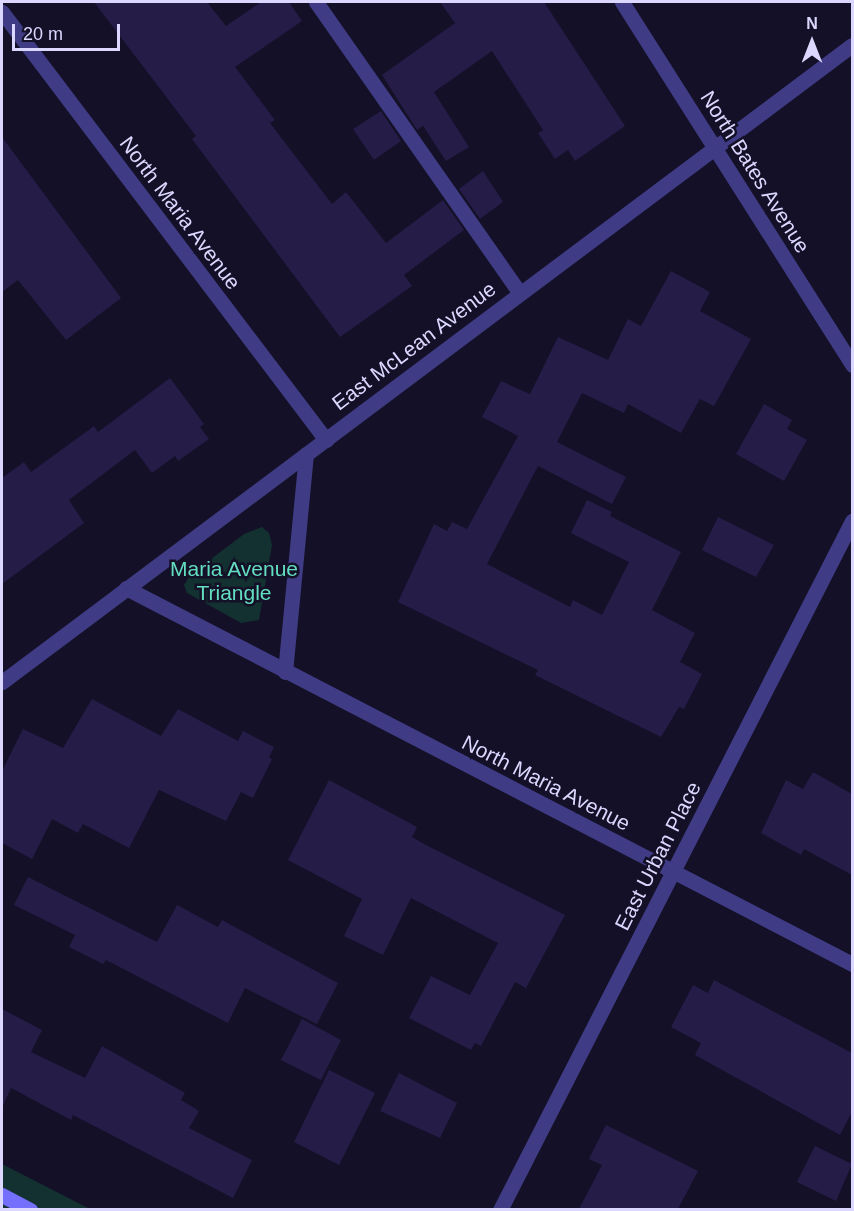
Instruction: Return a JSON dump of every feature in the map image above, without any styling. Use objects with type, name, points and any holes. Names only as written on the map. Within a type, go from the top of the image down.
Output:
[{"type":"street","points":[[316,2],[520,293]]},
{"type":"street","name":"North Bates Avenue","points":[[622,2],[852,365]]},
{"type":"street","name":"North Maria Avenue","points":[[2,12],[326,440]]},
{"type":"street","name":"East McLean Avenue","points":[[2,682],[520,293],[716,150],[852,45]]},
{"type":"street","points":[[285,672],[306,454]]},
{"type":"street","name":"East Urban Place","points":[[500,1209],[852,521]]},
{"type":"street","name":"North Maria Avenue","points":[[126,588],[852,964]]},
{"type":"street","points":[[2,1195],[30,1209]]},
{"type":"green space","name":"Maria Avenue Triangle","points":[[262,527],[269,533],[272,545],[259,620],[241,623],[187,593],[184,585],[190,575],[244,534]]},
{"type":"green space","points":[[2,1164],[90,1209],[2,1209]]},
{"type":"building","points":[[94,2],[207,2],[226,26],[261,2],[289,2],[302,21],[235,67],[275,120],[270,123],[332,204],[346,192],[386,243],[443,200],[464,230],[404,275],[412,286],[340,337],[192,139],[196,136]]},
{"type":"building","points":[[440,2],[544,2],[625,126],[575,161],[568,150],[555,159],[538,133],[543,130],[492,51],[434,92],[469,147],[446,161],[423,126],[417,130],[382,75],[455,23]]},
{"type":"building","points":[[381,111],[401,141],[374,160],[353,129]]},
{"type":"building","points":[[2,137],[121,298],[66,340],[18,280],[2,292]]},
{"type":"building","points":[[483,171],[503,202],[480,219],[459,189]]},
{"type":"building","points":[[671,271],[710,292],[700,311],[751,339],[714,406],[700,399],[681,433],[628,404],[624,413],[582,393],[557,442],[626,477],[612,504],[538,466],[487,564],[570,607],[573,600],[602,615],[629,562],[571,533],[587,500],[612,512],[610,516],[681,552],[652,610],[695,633],[680,662],[702,674],[684,709],[679,707],[661,737],[535,675],[538,670],[398,602],[434,524],[447,531],[452,522],[467,529],[518,436],[482,417],[501,381],[530,394],[558,337],[608,360],[628,319],[641,326]]},
{"type":"building","points":[[170,378],[204,424],[200,427],[209,439],[178,461],[175,456],[152,473],[135,450],[69,500],[84,523],[2,584],[2,478],[24,462],[31,472],[94,426],[98,432]]},
{"type":"building","points":[[764,404],[792,420],[787,429],[807,440],[784,481],[736,454]]},
{"type":"building","points":[[718,517],[774,545],[756,577],[702,550]]},
{"type":"building","points":[[92,699],[161,736],[178,709],[238,741],[243,731],[274,747],[269,757],[272,759],[253,798],[241,792],[226,821],[159,790],[129,848],[83,824],[78,833],[52,819],[32,859],[2,843],[2,771],[23,729],[63,748]]},
{"type":"building","points":[[813,772],[852,794],[852,875],[804,849],[801,855],[761,833],[786,780],[803,789]]},
{"type":"building","points":[[329,780],[417,827],[412,837],[424,844],[565,915],[526,988],[515,982],[481,1046],[475,1043],[471,1050],[409,1018],[431,976],[470,995],[498,943],[411,898],[383,955],[344,936],[362,899],[288,860]]},
{"type":"building","points":[[28,877],[157,942],[177,905],[218,927],[222,920],[338,983],[317,1024],[245,988],[228,1023],[106,960],[103,964],[69,947],[75,935],[14,905]]},
{"type":"building","points":[[714,980],[852,1053],[852,1112],[840,1135],[695,1055],[701,1043],[671,1027],[693,985],[708,993]]},
{"type":"building","points":[[2,1009],[42,1030],[31,1052],[85,1078],[102,1046],[185,1093],[181,1100],[199,1111],[189,1128],[252,1160],[233,1198],[73,1115],[71,1120],[11,1088],[2,1108]]},
{"type":"building","points":[[302,1019],[341,1040],[321,1080],[281,1060]]},
{"type":"building","points":[[329,1070],[375,1093],[339,1165],[294,1142]]},
{"type":"building","points":[[399,1073],[457,1103],[440,1138],[380,1111]]},
{"type":"building","points":[[606,1125],[698,1171],[678,1209],[579,1209],[602,1165],[589,1159]]},
{"type":"building","points":[[815,1146],[852,1164],[836,1201],[797,1182]]}]
